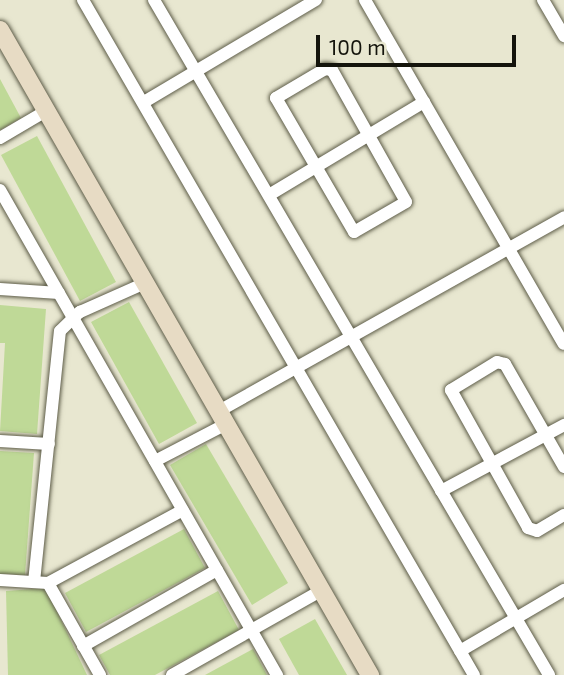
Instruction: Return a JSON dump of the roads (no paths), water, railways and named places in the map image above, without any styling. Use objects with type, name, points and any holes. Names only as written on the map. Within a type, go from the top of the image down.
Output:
[{"type":"street","points":[[83,0],[474,675]]},
{"type":"street","points":[[154,0],[549,675]]},
{"type":"street","points":[[144,102],[316,0]]},
{"type":"street","points":[[365,0],[564,344]]},
{"type":"street","points":[[543,0],[564,36]]},
{"type":"street","points":[[0,30],[370,675]]},
{"type":"street","points":[[329,68],[405,198],[404,205],[354,232],[315,168],[278,96],[329,68]]},
{"type":"street","points":[[269,195],[424,102]]},
{"type":"street","points":[[0,138],[46,111]]},
{"type":"street","points":[[0,190],[277,675]]},
{"type":"street","points":[[155,461],[297,367],[564,216]]},
{"type":"street","points":[[34,582],[57,342],[72,317],[145,283]]},
{"type":"street","points":[[0,289],[59,293]]},
{"type":"street","points":[[564,467],[505,364],[497,362],[451,390],[532,531],[564,515]]},
{"type":"street","points":[[441,491],[564,425]]},
{"type":"street","points":[[0,441],[49,444]]},
{"type":"street","points":[[0,580],[48,583],[183,510]]},
{"type":"street","points":[[83,646],[217,570]]},
{"type":"street","points":[[48,583],[100,675]]},
{"type":"street","points":[[172,675],[321,590]]},
{"type":"street","points":[[460,651],[564,590]]}]
